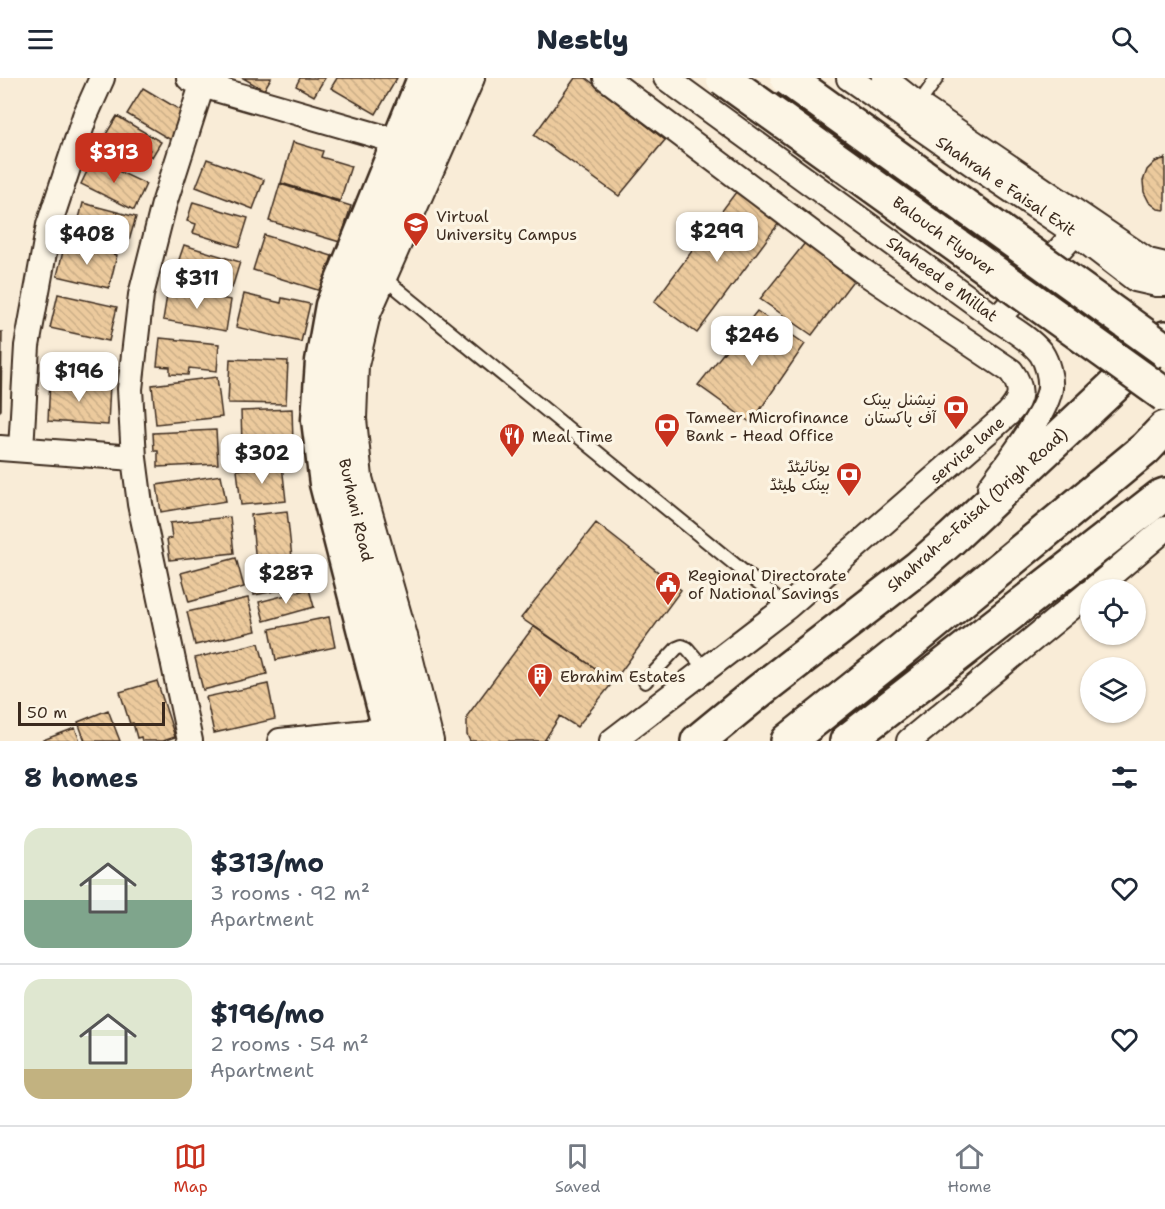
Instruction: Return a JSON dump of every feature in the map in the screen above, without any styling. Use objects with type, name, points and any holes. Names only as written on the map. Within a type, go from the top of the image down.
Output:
[{"type":"main road","name":"Balouch Flyover","points":[[723,78],[1165,395]]},
{"type":"main road","points":[[787,78],[1165,350]]},
{"type":"main road","name":"Shahrah-e-Faisal (Drigh Road)","points":[[698,741],[919,567],[1165,338]]},
{"type":"main road","points":[[788,741],[1136,456],[1165,428]]},
{"type":"main road","points":[[847,741],[1165,495]]},
{"type":"street","points":[[102,78],[86,116],[49,225],[10,449],[134,458]]},
{"type":"street","name":"Burhani Road","points":[[388,735],[324,484],[316,420],[320,361],[330,305],[422,78]]},
{"type":"street","name":"Burhani Road","points":[[414,741],[347,481],[339,422],[342,365],[352,311],[450,78]]},
{"type":"street","points":[[431,741],[405,636],[360,478],[354,419],[356,366],[368,314],[472,78]]},
{"type":"street","name":"service lane","points":[[606,78],[861,270],[1011,371],[1018,380],[1020,390],[1019,398],[1008,414],[787,608],[612,741]]},
{"type":"street","name":"Shaheed e Millat","points":[[666,78],[1020,334],[1040,353],[1048,369],[1050,389],[1044,406],[1010,460],[951,539]]},
{"type":"street","name":"Shahrah e Faisal Exit","points":[[849,78],[1075,233],[1135,279],[1165,284]]},
{"type":"street","points":[[884,78],[918,105],[1148,261],[1165,265]]},
{"type":"street","points":[[190,741],[144,527],[134,458],[130,389],[141,295],[195,81],[396,141]]},
{"type":"street","points":[[997,319],[1075,233]]},
{"type":"street","points":[[1106,579],[1165,529]]},
{"type":"street","points":[[909,741],[1080,601]]},
{"type":"street","points":[[280,741],[388,735]]},
{"type":"lane","points":[[918,105],[937,78]]},
{"type":"lane","points":[[384,278],[787,608]]},
{"type":"lane","points":[[645,682],[677,648],[682,646],[687,648],[705,669]]},
{"type":"building","points":[[243,78],[271,78],[264,90]]},
{"type":"building","points":[[300,78],[325,78],[314,96],[296,86]]},
{"type":"building","points":[[337,78],[397,78],[376,114],[331,88]]},
{"type":"building","points":[[575,78],[586,78],[665,140],[619,196],[534,135]]},
{"type":"building","points":[[143,88],[187,114],[171,140],[127,114]]},
{"type":"building","points":[[117,116],[161,142],[152,157],[147,154],[150,150],[137,142],[126,159],[100,144]]},
{"type":"building","points":[[293,142],[323,151],[321,157],[351,166],[340,201],[281,183]]},
{"type":"building","points":[[1165,158],[1165,210],[1158,209],[1149,202],[1144,192],[1143,181],[1147,170],[1155,162]]},
{"type":"building","points":[[93,159],[146,184],[134,210],[81,184]]},
{"type":"building","points":[[207,159],[264,180],[253,209],[196,187]]},
{"type":"building","points":[[280,184],[351,206],[340,242],[269,221]]},
{"type":"building","points":[[736,192],[779,223],[697,333],[654,302]]},
{"type":"building","points":[[193,202],[248,218],[239,247],[193,233],[196,224],[187,221]]},
{"type":"building","points":[[83,203],[136,217],[128,244],[76,230]]},
{"type":"building","points":[[264,235],[332,256],[321,291],[253,270]]},
{"type":"building","points":[[809,238],[861,270],[812,335],[760,299]]},
{"type":"building","points":[[65,243],[117,255],[109,288],[57,276]]},
{"type":"building","points":[[184,245],[240,262],[232,288],[175,271]]},
{"type":"building","points":[[168,289],[231,300],[226,331],[163,320]]},
{"type":"building","points":[[58,294],[117,307],[109,341],[50,328]]},
{"type":"building","points":[[244,294],[281,303],[282,298],[310,304],[301,342],[236,327]]},
{"type":"building","points":[[757,311],[805,344],[751,423],[698,385]]},
{"type":"building","points":[[0,332],[2,332],[0,411]]},
{"type":"building","points":[[160,338],[219,344],[217,371],[189,368],[188,375],[170,374],[170,367],[157,366]]},
{"type":"building","points":[[230,359],[288,361],[286,404],[228,403]]},
{"type":"building","points":[[217,377],[222,417],[156,424],[152,385]]},
{"type":"building","points":[[50,381],[110,384],[108,425],[48,421]]},
{"type":"building","points":[[292,409],[293,443],[242,444],[241,411]]},
{"type":"building","points":[[216,430],[218,464],[158,467],[158,451],[154,451],[153,433]]},
{"type":"building","points":[[282,465],[286,501],[241,505],[237,470]]},
{"type":"building","points":[[221,475],[226,501],[161,512],[157,485]]},
{"type":"building","points":[[287,511],[292,558],[256,562],[251,515]]},
{"type":"building","points":[[230,517],[234,553],[170,560],[167,539],[172,538],[170,523]]},
{"type":"building","points":[[596,523],[681,590],[614,681],[521,618]]},
{"type":"building","points":[[236,558],[244,587],[189,602],[181,573]]},
{"type":"building","points":[[299,566],[302,586],[254,595],[251,574]]},
{"type":"building","points":[[309,589],[314,607],[264,621],[259,602]]},
{"type":"building","points":[[248,598],[256,631],[195,645],[187,612]]},
{"type":"building","points":[[329,617],[335,647],[276,660],[270,629]]},
{"type":"building","name":"Ebrahim Estates","points":[[534,626],[614,681],[577,727],[560,716],[544,741],[470,741],[467,735],[467,716]]},
{"type":"building","points":[[259,643],[267,674],[203,690],[195,658]]},
{"type":"building","points":[[157,681],[175,737],[163,741],[142,741],[141,737],[137,738],[133,723],[130,724],[120,692]]},
{"type":"building","points":[[268,684],[275,719],[214,733],[206,697]]},
{"type":"building","points":[[108,710],[120,741],[85,741],[78,722]]},
{"type":"building","points":[[75,728],[80,741],[43,740]]},
{"type":"place","name":"Virtual University Campus","points":[[416,248]]},
{"type":"place","name":"نیشنل بینک آف پاکستان","points":[[956,431]]},
{"type":"place","name":"Tameer Microfinance Bank - Head Office","points":[[667,449]]},
{"type":"place","name":"Meal Time","points":[[512,459]]},
{"type":"place","name":"یونائیٹڈ بینک لمیٹڈ","points":[[849,498]]},
{"type":"place","name":"Regional Directorate of National Savings","points":[[668,607]]},
{"type":"place","name":"Ebrahim Estates","points":[[540,699]]}]
